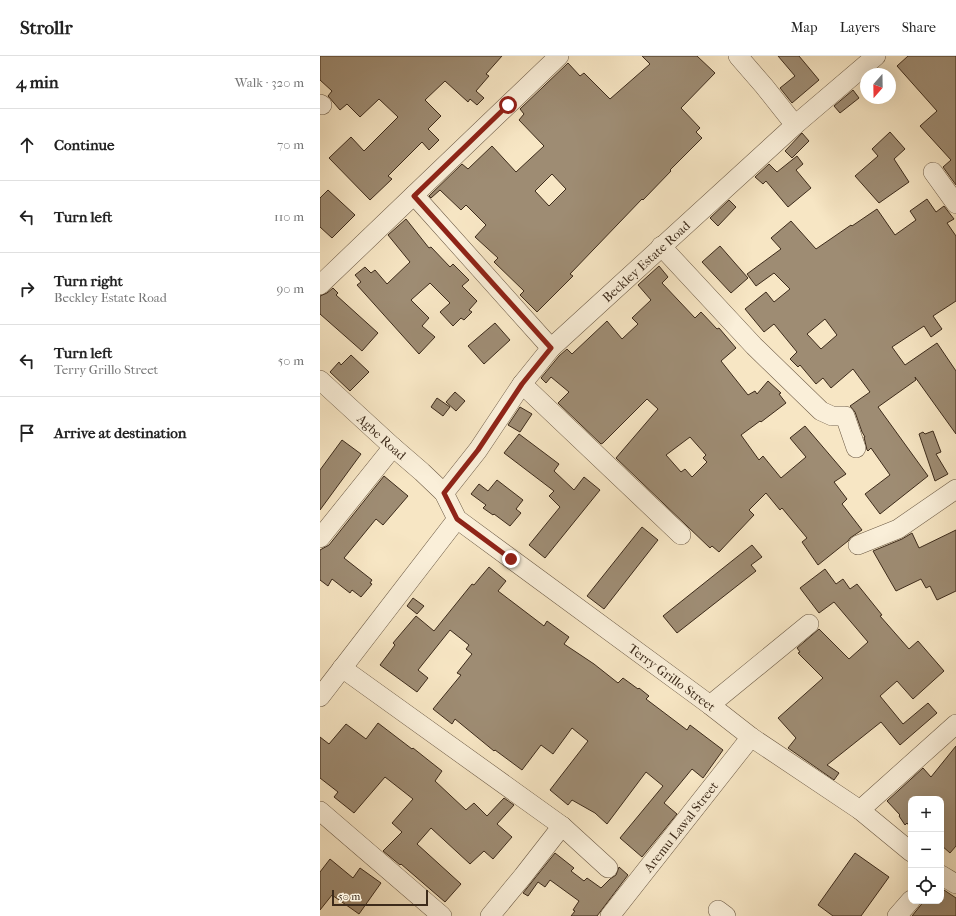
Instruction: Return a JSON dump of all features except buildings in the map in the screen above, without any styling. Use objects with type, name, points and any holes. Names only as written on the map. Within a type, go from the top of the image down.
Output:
[{"type":"street","points":[[320,285],[559,56]]},
{"type":"street","points":[[738,56],[795,125]]},
{"type":"street","name":"Beckley Estate Road","points":[[444,493],[478,450],[522,384],[551,348],[568,340],[661,246],[795,125],[876,56]]},
{"type":"street","points":[[933,172],[956,204]]},
{"type":"street","points":[[414,196],[551,348]]},
{"type":"street","points":[[661,246],[754,346],[821,411],[832,416],[845,416],[856,448]]},
{"type":"street","name":"Agbe Road","points":[[320,380],[444,493]]},
{"type":"street","points":[[522,384],[681,535]]},
{"type":"street","points":[[320,538],[392,447]]},
{"type":"street","points":[[858,545],[898,529],[956,489]]},
{"type":"street","name":"Terry Grillo Street","points":[[444,493],[457,519],[710,705],[751,737],[860,810],[908,850]]},
{"type":"street","points":[[320,697],[457,519]]},
{"type":"street","points":[[710,705],[809,624]]},
{"type":"street","points":[[342,668],[562,826],[608,868]]},
{"type":"street","points":[[860,810],[956,724]]},
{"type":"street","name":"Aremu Lawal Street","points":[[610,916],[751,737]]},
{"type":"street","points":[[320,811],[442,916]]},
{"type":"street","points":[[490,916],[562,826]]},
{"type":"street","points":[[944,877],[956,884]]},
{"type":"street","points":[[897,916],[908,903]]},
{"type":"route","points":[[508,105],[414,196],[551,348],[522,384],[478,450],[444,493],[457,519],[511,559]]}]
